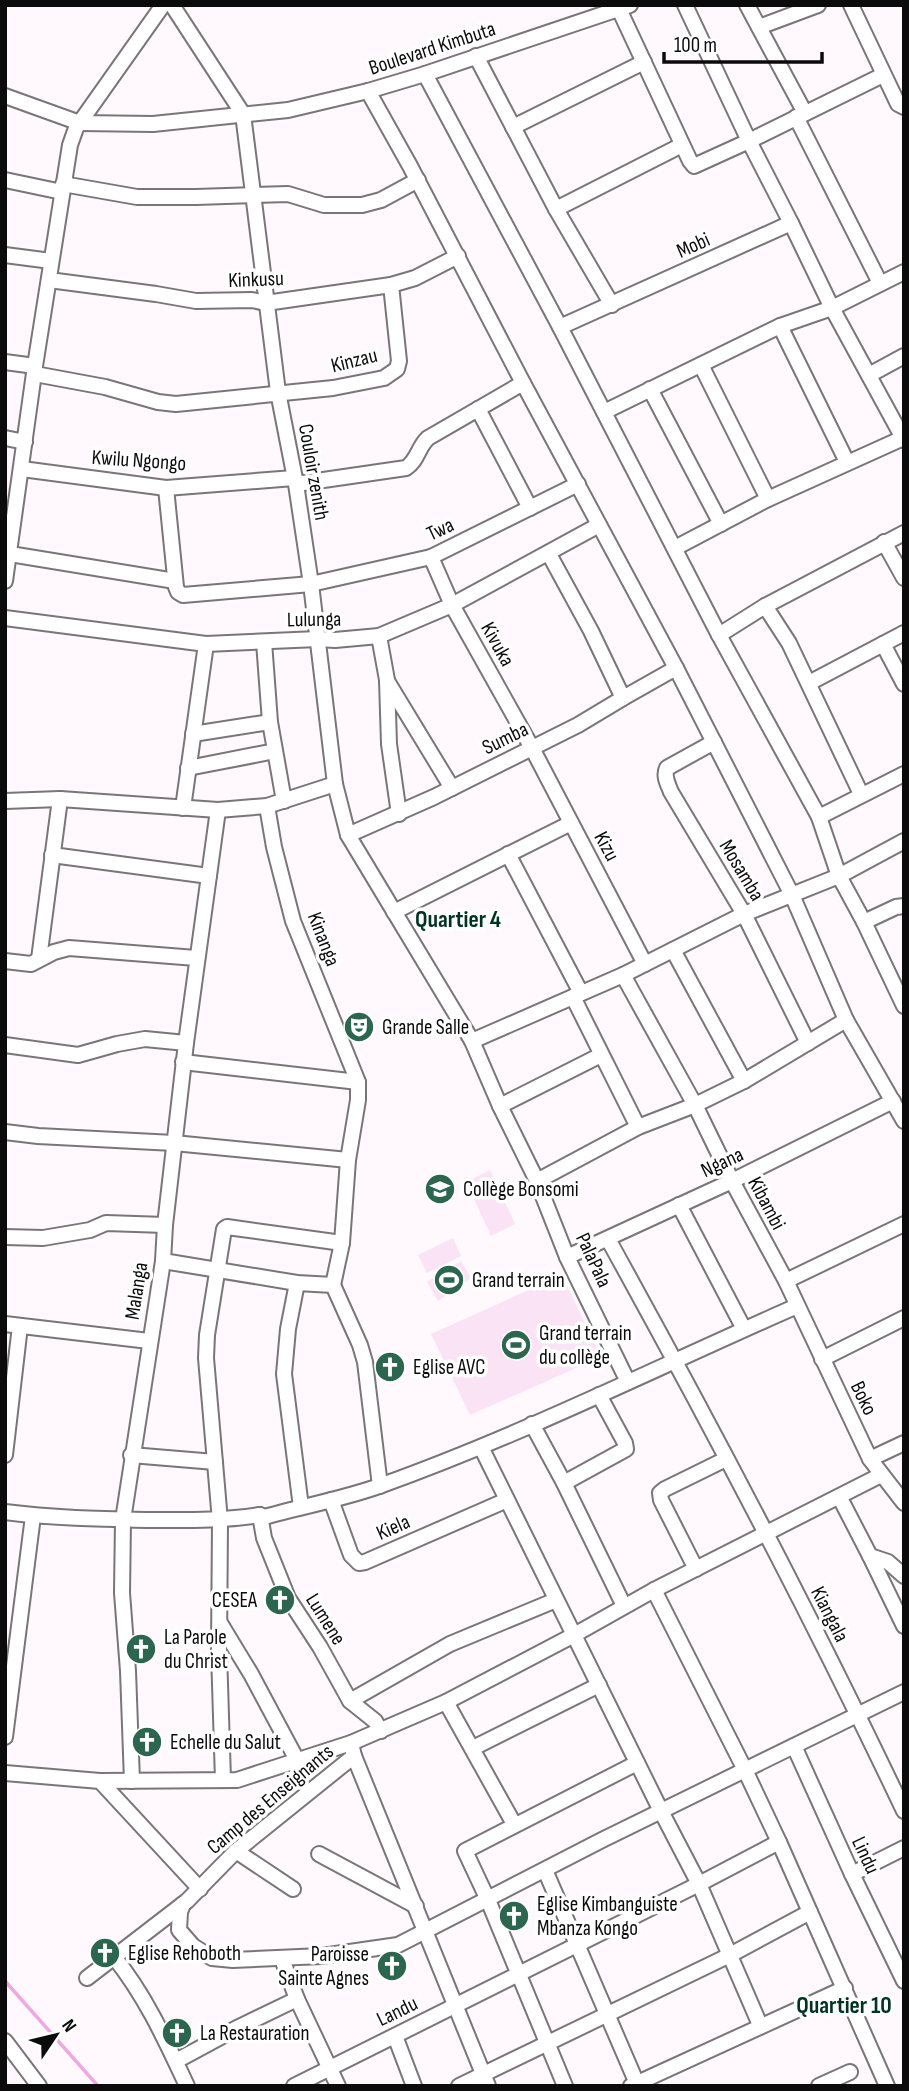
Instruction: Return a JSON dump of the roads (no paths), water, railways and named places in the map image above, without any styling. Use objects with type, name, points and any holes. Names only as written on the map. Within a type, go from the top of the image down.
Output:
[{"type":"street","points":[[5,581],[10,517],[22,469],[70,145],[76,128],[163,5]]},
{"type":"street","points":[[172,5],[243,114]]},
{"type":"street","points":[[675,548],[902,433],[832,308],[685,5]]},
{"type":"street","points":[[747,5],[880,283]]},
{"type":"street","points":[[759,27],[818,5]]},
{"type":"street","points":[[850,5],[898,104],[904,107]]},
{"type":"street","points":[[625,7],[644,62],[694,166],[883,75]]},
{"type":"street","name":"Boulevard Kimbuta","points":[[5,96],[80,123],[153,124],[308,107],[425,74],[625,7]]},
{"type":"street","points":[[475,56],[556,209],[612,305]]},
{"type":"street","points":[[513,127],[644,62]]},
{"type":"street","points":[[425,74],[560,327],[719,635],[819,817],[839,876],[904,1006]]},
{"type":"street","points":[[368,91],[418,180],[676,668],[792,895],[846,1020],[904,1121]]},
{"type":"street","name":"Couloir zenith","points":[[243,114],[278,393],[311,584],[335,784],[348,835]]},
{"type":"street","points":[[556,209],[682,145]]},
{"type":"street","points":[[5,180],[137,197],[288,194],[324,205],[362,205],[381,200],[418,180]]},
{"type":"street","name":"Mobi","points":[[560,327],[792,223]]},
{"type":"street","points":[[5,255],[51,261]]},
{"type":"street","name":"Kinkusu","points":[[49,281],[196,301],[252,300],[266,303],[391,285],[415,278],[458,256]]},
{"type":"street","points":[[604,412],[780,326],[832,308],[904,272]]},
{"type":"street","name":"Kinzau","points":[[278,393],[333,388],[384,378],[397,369],[399,361],[391,285]]},
{"type":"street","points":[[780,326],[847,462]]},
{"type":"street","points":[[869,375],[904,356]]},
{"type":"street","points":[[5,362],[167,403],[278,393]]},
{"type":"street","points":[[701,365],[768,499]]},
{"type":"street","points":[[295,481],[406,468],[416,459],[421,444],[428,438],[523,383]]},
{"type":"street","points":[[650,389],[721,524]]},
{"type":"street","points":[[478,409],[530,508]]},
{"type":"street","points":[[5,438],[25,442]]},
{"type":"street","name":"Kwilu Ngongo","points":[[22,469],[166,488],[295,481]]},
{"type":"street","name":"Twa","points":[[176,581],[178,592],[183,595],[311,584],[431,557],[578,484]]},
{"type":"street","points":[[9,554],[176,581],[166,488]]},
{"type":"street","name":"Lulunga","points":[[5,618],[206,645],[379,636],[452,605],[599,525]]},
{"type":"street","points":[[719,635],[765,606],[904,533]]},
{"type":"street","points":[[884,542],[904,578]]},
{"type":"street","points":[[549,554],[623,698]]},
{"type":"street","name":"Kivuka","points":[[431,557],[452,605],[532,748]]},
{"type":"street","points":[[765,606],[789,643],[861,794]]},
{"type":"street","points":[[808,683],[904,633]]},
{"type":"street","points":[[379,636],[387,680],[389,744],[399,814]]},
{"type":"street","points":[[264,642],[270,722],[284,801]]},
{"type":"street","points":[[883,644],[904,684]]},
{"type":"street","points":[[183,808],[206,645]]},
{"type":"street","name":"Sumba","points":[[348,835],[399,814],[578,725],[676,668]]},
{"type":"street","points":[[387,680],[452,788]]},
{"type":"street","points":[[193,734],[270,722]]},
{"type":"street","name":"Mosamba","points":[[714,742],[667,768],[666,778],[671,792],[744,914],[808,1043]]},
{"type":"street","name":"Kizu","points":[[532,748],[645,964]]},
{"type":"street","points":[[188,768],[275,751]]},
{"type":"street","points":[[819,817],[904,774]]},
{"type":"street","points":[[5,801],[60,799],[218,810],[267,806],[335,784]]},
{"type":"street","points":[[39,959],[60,799]]},
{"type":"street","name":"Kinanga","points":[[267,806],[274,847],[293,921],[358,1082],[358,1100],[348,1160],[342,1244],[333,1285]]},
{"type":"street","name":"Malanga","points":[[132,1780],[122,1593],[122,1520],[163,1261],[183,1062],[218,810]]},
{"type":"street","points":[[394,912],[571,823]]},
{"type":"street","points":[[348,835],[472,1041],[624,975],[744,914],[839,876],[904,841]]},
{"type":"street","points":[[508,854],[577,995],[601,1055],[638,1127]]},
{"type":"street","points":[[52,855],[209,876]]},
{"type":"street","points":[[864,922],[904,906]]},
{"type":"street","points":[[5,961],[31,964],[54,952],[69,948],[196,958]]},
{"type":"street","points":[[673,950],[744,1081]]},
{"type":"street","points":[[624,975],[695,1105]]},
{"type":"street","points":[[537,1181],[638,1127],[695,1105],[744,1081],[846,1020]]},
{"type":"street","points":[[5,1045],[78,1055],[145,1039],[186,1043]]},
{"type":"street","name":"PalaPala","points":[[472,1041],[537,1181],[567,1256],[628,1382]]},
{"type":"street","points":[[500,1106],[601,1055]]},
{"type":"street","points":[[183,1062],[358,1082]]},
{"type":"street","name":"Ngana","points":[[567,1256],[732,1181],[893,1101]]},
{"type":"street","name":"Kibambi","points":[[695,1105],[797,1306]]},
{"type":"street","points":[[5,1132],[174,1143],[348,1160]]},
{"type":"street","points":[[679,1205],[744,1329]]},
{"type":"street","points":[[5,1237],[43,1238],[90,1230],[106,1223],[165,1225]]},
{"type":"street","points":[[786,1281],[904,1224]]},
{"type":"street","points":[[223,1780],[219,1622],[220,1521],[206,1358],[207,1335],[224,1229],[227,1227],[342,1244]]},
{"type":"street","points":[[608,1239],[676,1362],[765,1534]]},
{"type":"street","points":[[163,1261],[298,1283],[333,1285],[365,1362],[380,1486]]},
{"type":"street","points":[[298,1283],[288,1329],[284,1374],[301,1507]]},
{"type":"street","points":[[5,1512],[122,1520],[220,1521],[264,1517],[331,1500],[380,1486],[481,1447],[797,1306]]},
{"type":"street","name":"Boko","points":[[797,1306],[870,1460],[904,1503]]},
{"type":"street","points":[[822,1359],[904,1318]]},
{"type":"street","points":[[6,1446],[12,1325],[149,1341]]},
{"type":"street","points":[[564,1483],[626,1449],[599,1395]]},
{"type":"street","points":[[532,1424],[624,1606]]},
{"type":"street","points":[[870,1460],[904,1443]]},
{"type":"street","points":[[481,1447],[699,1884],[760,2025]]},
{"type":"street","points":[[131,1455],[215,1462]]},
{"type":"street","points":[[696,1569],[660,1493],[726,1459]]},
{"type":"street","points":[[5,1773],[100,1781],[237,1780],[297,1760],[352,1749],[381,1731],[446,1702],[654,1590],[881,1475]]},
{"type":"street","points":[[840,1497],[904,1626]]},
{"type":"street","name":"Kiela","points":[[331,1500],[351,1555],[359,1563],[508,1500]]},
{"type":"street","points":[[5,1737],[33,1516]]},
{"type":"street","name":"Lumene","points":[[260,1516],[264,1538],[288,1598],[320,1647],[350,1701],[375,1721],[381,1731]]},
{"type":"street","name":"Kiangala","points":[[765,1534],[858,1714],[904,1811]]},
{"type":"street","points":[[870,1556],[888,1562],[904,1576]]},
{"type":"street","points":[[654,1590],[779,1842],[887,2086]]},
{"type":"street","points":[[350,1701],[450,1644],[556,1600]]},
{"type":"street","points":[[219,1622],[251,1674],[297,1760]]},
{"type":"street","points":[[473,1748],[599,1685]]},
{"type":"street","points":[[183,1904],[179,1930],[193,1946],[212,1958],[282,1959],[398,1945],[661,1811],[904,1692]]},
{"type":"street","points":[[446,1702],[514,1824]]},
{"type":"street","name":"Lindu","points":[[794,1746],[904,1981]]},
{"type":"street","name":"Camp des Enseignants","points":[[87,1978],[183,1904],[236,1851],[352,1749],[486,2080]]},
{"type":"street","points":[[565,2086],[465,1851],[637,1763]]},
{"type":"street","points":[[100,1781],[200,1889]]},
{"type":"street","name":"Landu","points":[[294,2086],[779,1842]]},
{"type":"street","points":[[852,1874],[904,1848]]},
{"type":"street","points":[[236,1851],[293,1889]]},
{"type":"street","points":[[319,1854],[416,1906]]},
{"type":"street","points":[[545,1870],[635,2085],[845,1988]]},
{"type":"street","points":[[459,2086],[486,2080],[548,2044],[730,1955],[810,1912]]},
{"type":"street","points":[[114,1957],[142,1997],[187,2086]]},
{"type":"street","points":[[282,1959],[338,2086]]},
{"type":"street","points":[[176,2061],[298,1999]]},
{"type":"street","points":[[394,2036],[414,2086]]},
{"type":"street","points":[[5,2041],[39,2086]]},
{"type":"street","points":[[819,2086],[850,2072]]},
{"type":"waterway","points":[[5,1981],[98,2086]]},
{"type":"place","name":"Grande Salle","points":[[359,1027]]},
{"type":"place","name":"Collège Bonsomi","points":[[440,1189]]},
{"type":"place","name":"Grand terrain","points":[[449,1280]]},
{"type":"place","name":"Grand terrain du collège","points":[[516,1345]]},
{"type":"place","name":"Eglise AVC","points":[[390,1367]]},
{"type":"place","name":"CESEA","points":[[280,1600]]},
{"type":"place","name":"La Parole du Christ","points":[[141,1649]]},
{"type":"place","name":"Echelle du Salut","points":[[147,1742]]},
{"type":"place","name":"Eglise Kimbanguiste Mbanza Kongo","points":[[514,1916]]},
{"type":"place","name":"Eglise Rehoboth","points":[[105,1953]]},
{"type":"place","name":"Paroisse Sainte Agnes","points":[[392,1966]]},
{"type":"place","name":"La Restauration","points":[[177,2033]]},
{"type":"district","name":"Quartier 4","points":[[458,919]]},
{"type":"district","name":"Quartier 10","points":[[844,2005]]}]
